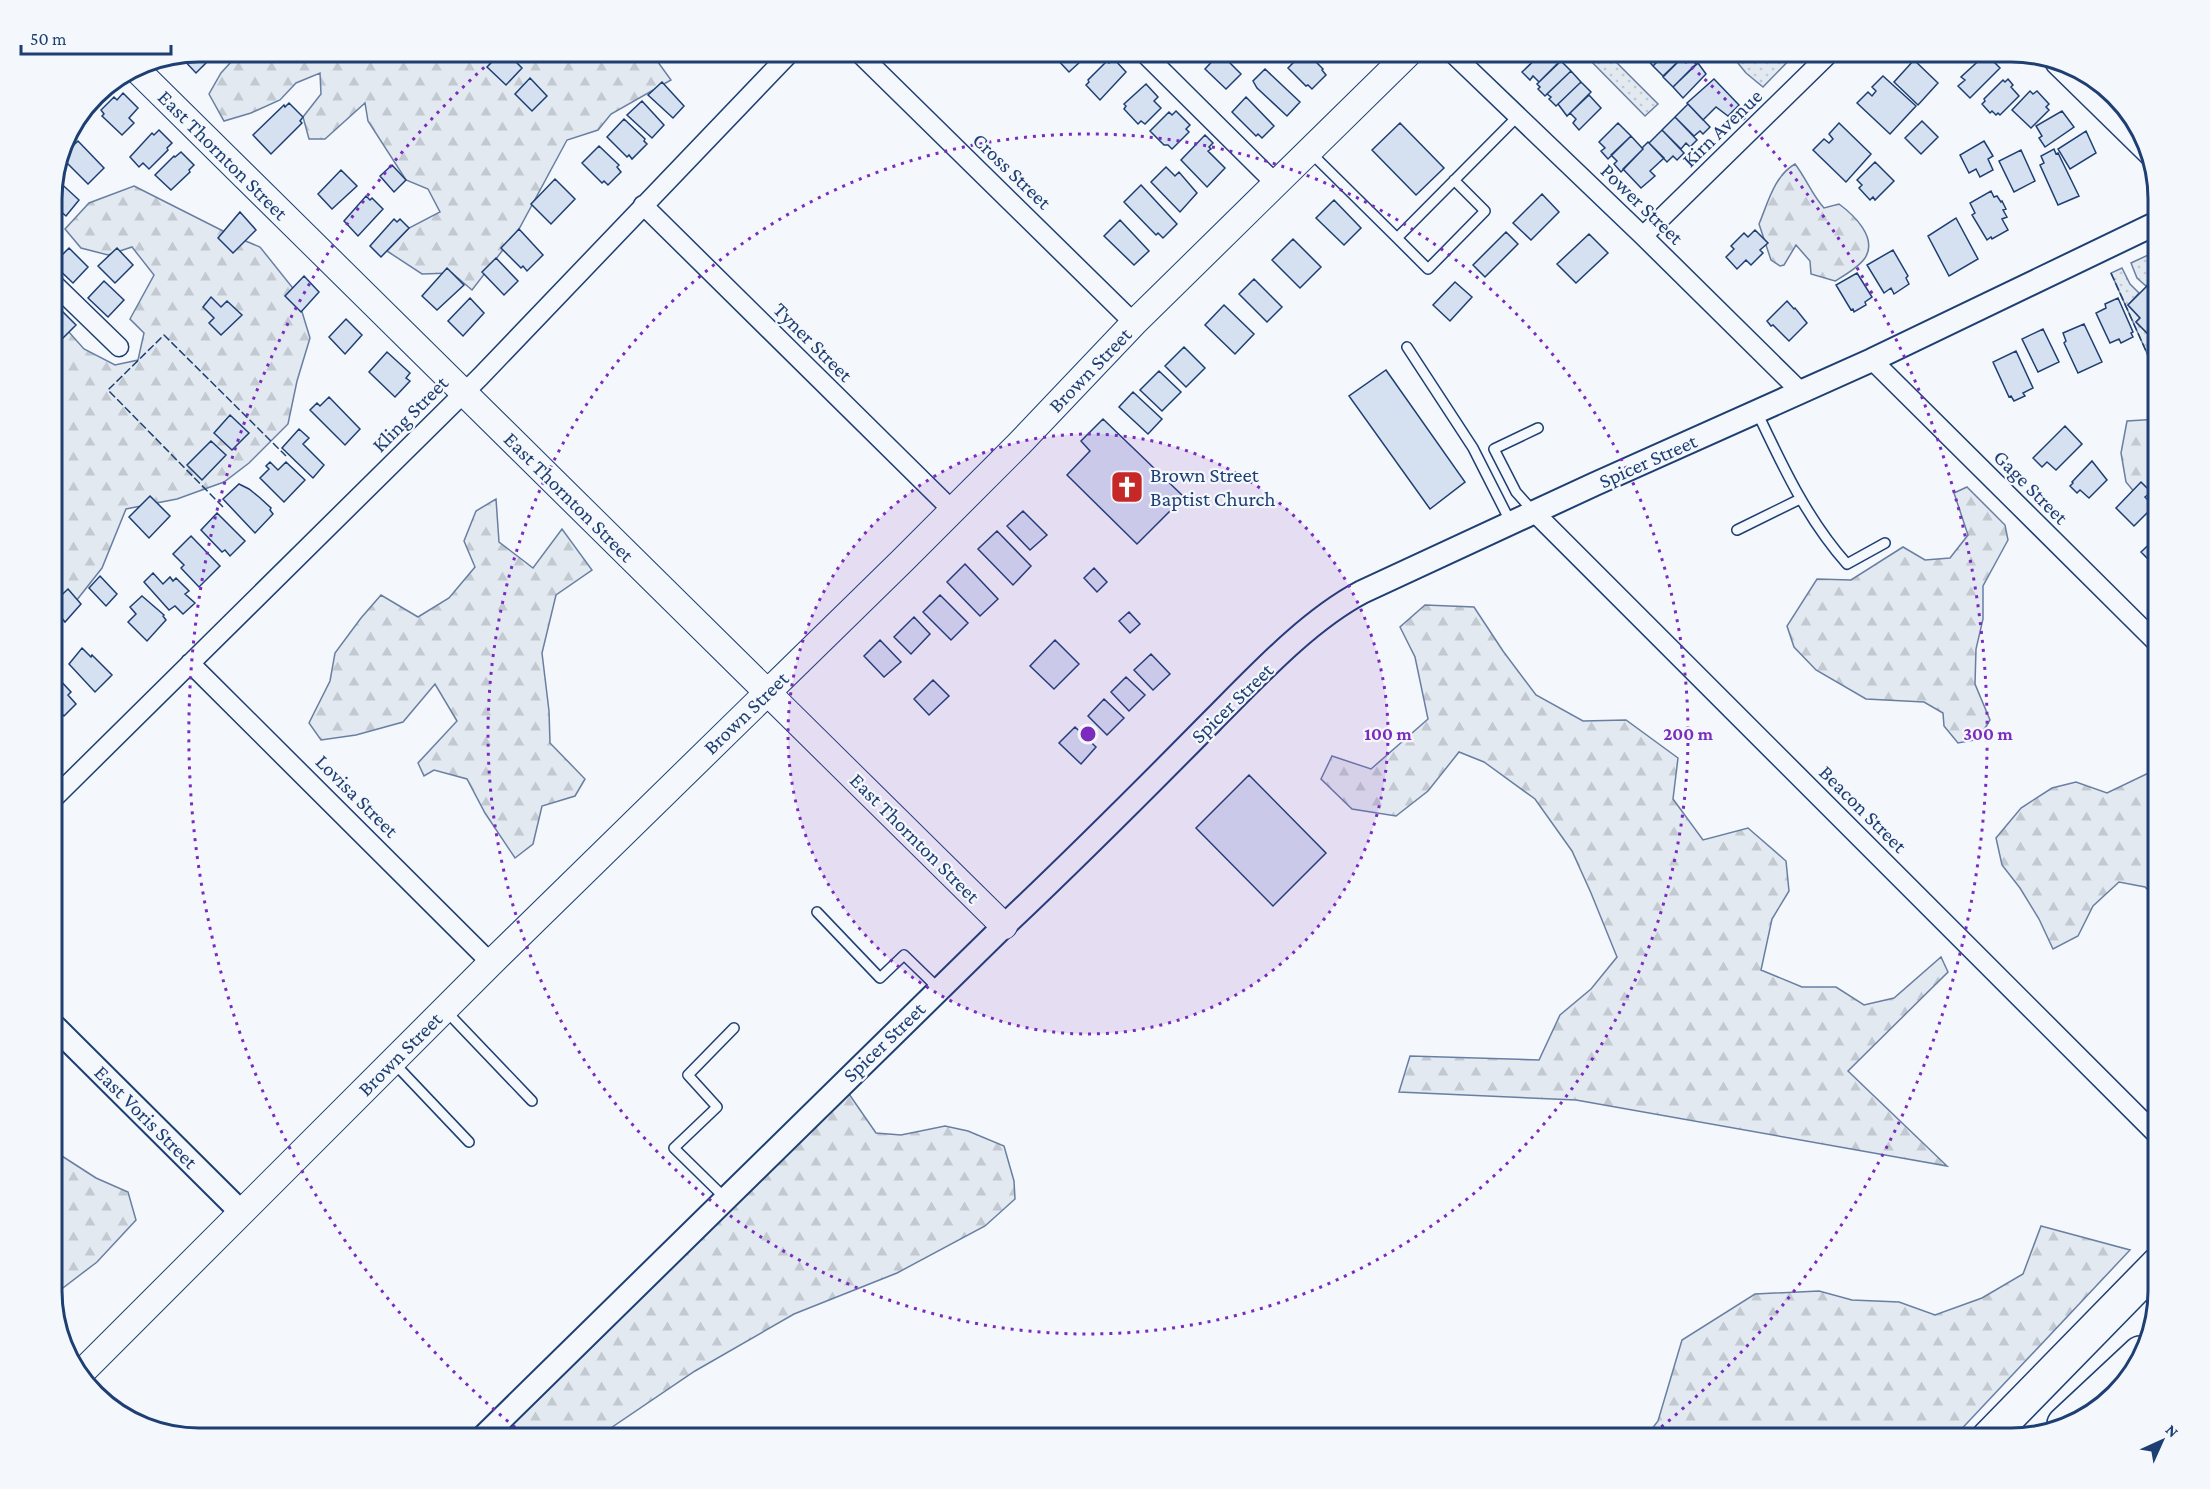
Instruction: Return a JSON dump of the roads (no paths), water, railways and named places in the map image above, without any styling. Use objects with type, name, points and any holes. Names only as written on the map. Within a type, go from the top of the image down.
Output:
[{"type":"highway","points":[[1999,1427],[2148,1274]]},
{"type":"highway","points":[[2080,1409],[2125,1367]]},
{"type":"main road","name":"Brown Street","points":[[86,1368],[491,963],[1019,444],[1134,324],[1400,62]]},
{"type":"main road","name":"East Thornton Street","points":[[141,74],[1004,926]]},
{"type":"street","name":"Kling Street","points":[[62,790],[464,393],[781,62]]},
{"type":"street","name":"Cross Street","points":[[868,62],[1134,324]]},
{"type":"street","points":[[1153,62],[1276,184]]},
{"type":"street","name":"Power Street","points":[[1462,62],[1801,392]]},
{"type":"street","name":"Kirn Avenue","points":[[1643,236],[1821,62]]},
{"type":"street","points":[[2063,72],[2137,144]]},
{"type":"street","name":"Tyner Street","points":[[643,205],[952,510]]},
{"type":"street","name":"Spicer Street","points":[[493,1427],[939,989],[1069,865],[1234,700],[1329,611],[1362,592],[1872,360],[2148,227]]},
{"type":"street","points":[[62,292],[119,347]]},
{"type":"street","name":"Gage Street","points":[[1872,360],[2148,634]]},
{"type":"street","name":"Beacon Street","points":[[1535,513],[2148,1126]]},
{"type":"street","name":"Lovisa Street","points":[[190,663],[491,963]]},
{"type":"street","name":"East Voris Street","points":[[62,1034],[240,1212]]},
{"type":"lane","points":[[1397,238],[1518,116]]},
{"type":"lane","points":[[1310,151],[1428,269],[1485,211],[1454,180]]},
{"type":"lane","points":[[1407,347],[1473,448],[1511,524]]},
{"type":"lane","points":[[1757,412],[1800,499],[1826,540],[1847,564],[1885,543]]},
{"type":"lane","points":[[1535,513],[1516,492],[1494,449],[1538,428]]},
{"type":"lane","points":[[1737,531],[1800,499]]},
{"type":"lane","points":[[817,912],[880,978],[904,954],[939,989]]},
{"type":"lane","points":[[444,1010],[532,1101]]},
{"type":"lane","points":[[726,1199],[674,1148],[717,1107],[688,1075],[734,1028]]},
{"type":"lane","points":[[393,1061],[469,1142]]},
{"type":"place","name":"Brown Street Baptist Church","points":[[1127,487]]}]
